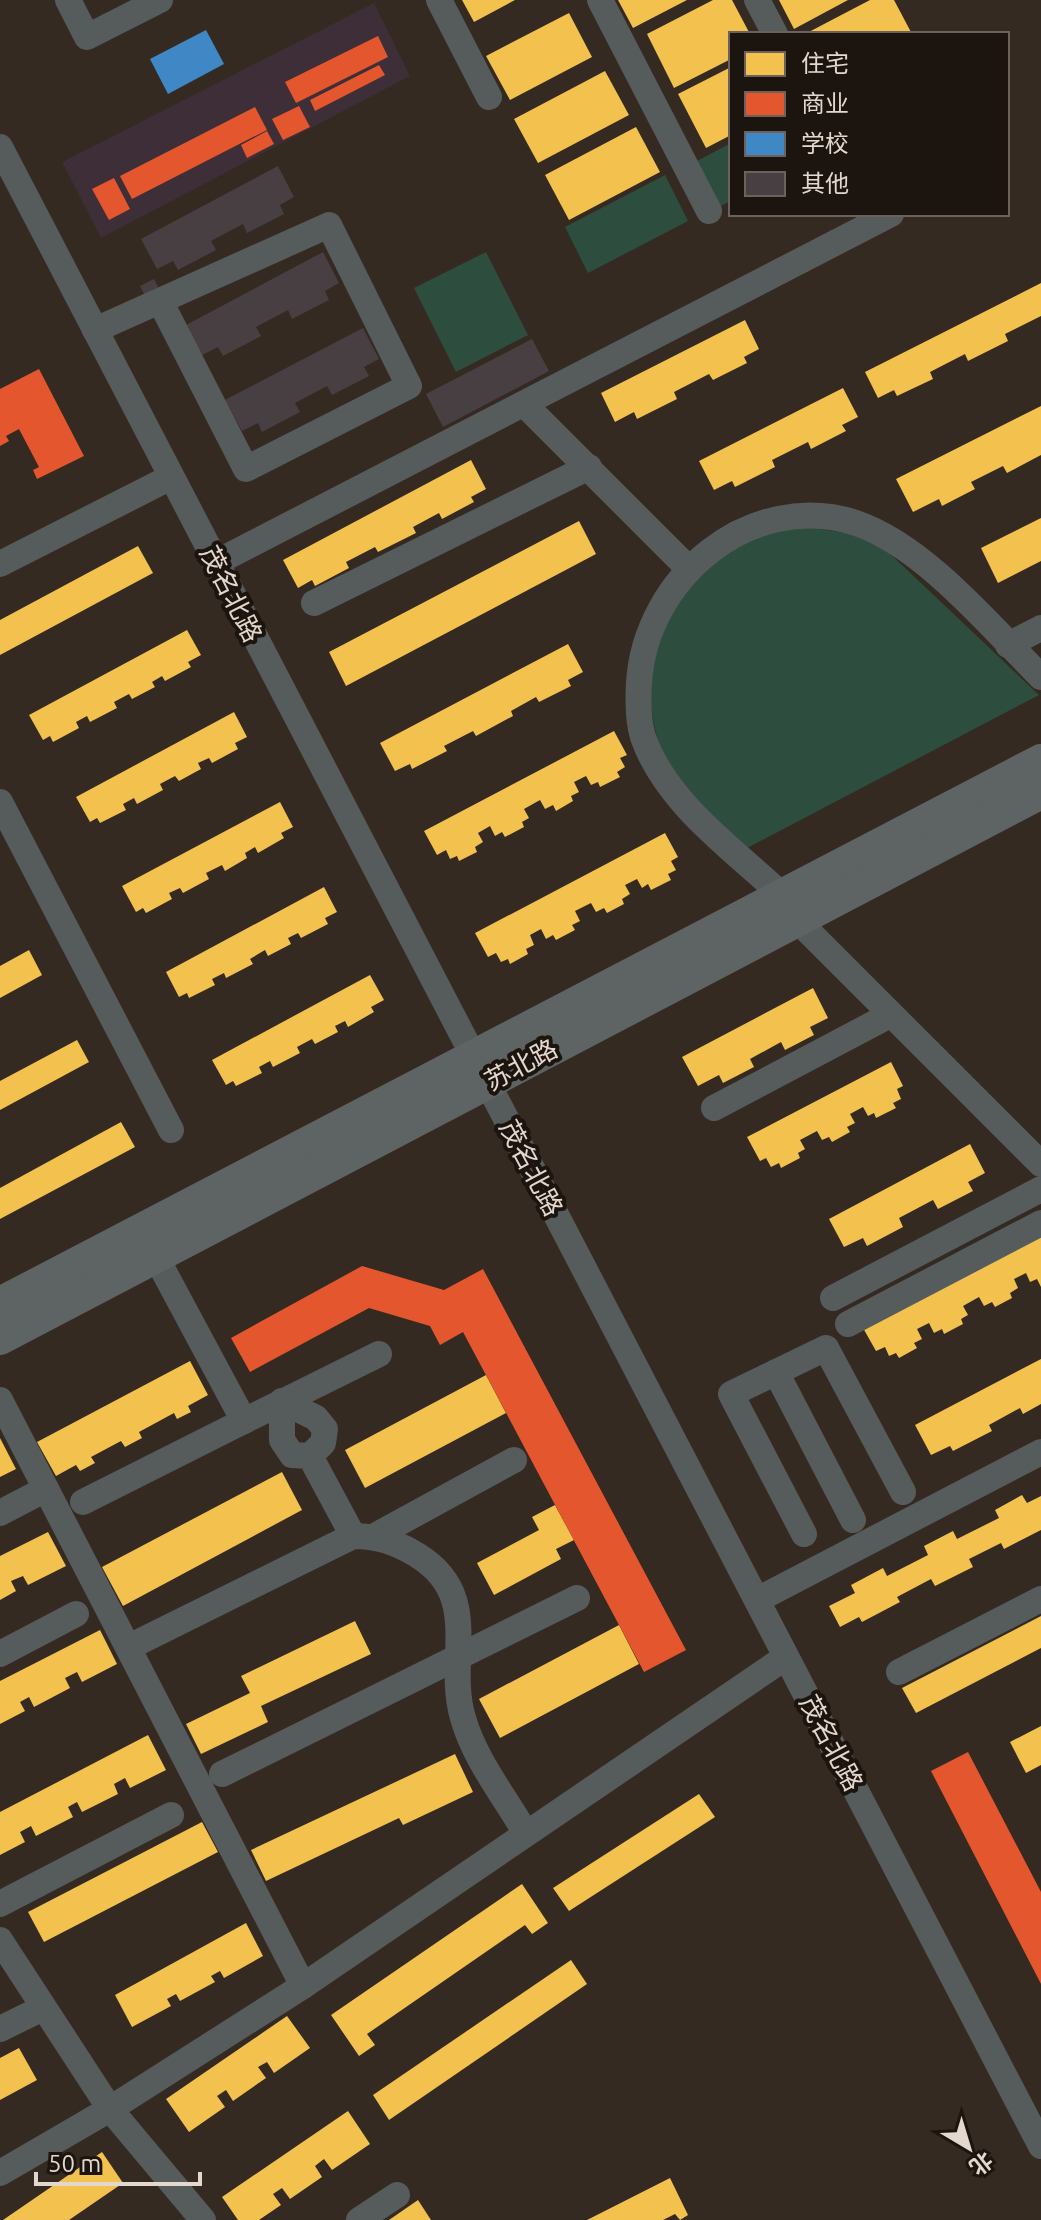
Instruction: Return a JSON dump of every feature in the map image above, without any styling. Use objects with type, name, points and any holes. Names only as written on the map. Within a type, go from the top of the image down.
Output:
[{"type":"main road","name":"苏北路","points":[[0,1304],[480,1070],[789,908],[1041,761]]},
{"type":"main road","name":"苏北路","points":[[789,908],[1041,792]]},
{"type":"main road","name":"苏北路","points":[[0,1338],[156,1257],[480,1070]]},
{"type":"street","points":[[68,0],[87,37],[160,0]]},
{"type":"street","points":[[439,0],[489,97]]},
{"type":"street","points":[[600,0],[709,211]]},
{"type":"street","points":[[757,0],[774,32]]},
{"type":"street","name":"茂名北路","points":[[0,147],[1041,2146]]},
{"type":"street","points":[[215,563],[887,216]]},
{"type":"street","points":[[95,330],[329,225],[409,386],[246,469],[160,301]]},
{"type":"street","points":[[525,405],[688,568]]},
{"type":"street","points":[[314,603],[589,467]]},
{"type":"street","points":[[0,564],[171,477]]},
{"type":"street","points":[[1041,677],[918,557],[893,539],[855,523],[827,517],[749,527],[688,568],[656,616],[640,662],[641,733],[652,761],[672,788],[890,1015],[1041,1164]]},
{"type":"street","points":[[1008,645],[1041,628]]},
{"type":"street","points":[[0,802],[171,1130]]},
{"type":"street","points":[[714,1108],[890,1015]]},
{"type":"street","points":[[833,1298],[1041,1189]]},
{"type":"street","points":[[848,1324],[1041,1223]]},
{"type":"street","points":[[156,1257],[244,1421]]},
{"type":"street","points":[[804,1534],[731,1394],[826,1348],[903,1492]]},
{"type":"street","points":[[83,1502],[379,1354]]},
{"type":"street","points":[[776,1372],[853,1520]]},
{"type":"street","points":[[0,1400],[303,1986]]},
{"type":"street","points":[[282,1401],[316,1418],[325,1429],[323,1443],[310,1456],[364,1536],[427,1561],[452,1589],[457,1612],[461,1714],[468,1735],[525,1832]]},
{"type":"street","points":[[757,1600],[1041,1452]]},
{"type":"street","points":[[129,1647],[364,1536],[514,1460]]},
{"type":"street","points":[[0,1513],[46,1489]]},
{"type":"street","points":[[222,1774],[577,1598]]},
{"type":"street","points":[[899,1672],[1041,1599]]},
{"type":"street","points":[[0,1654],[76,1614]]},
{"type":"street","points":[[0,2173],[110,2109],[303,1986],[786,1657]]},
{"type":"street","points":[[0,1904],[171,1815]]},
{"type":"street","points":[[0,1940],[110,2109],[203,2220]]},
{"type":"street","points":[[0,2029],[43,2008]]},
{"type":"street","points":[[359,2220],[397,2195]]},
{"type":"shaded area","points":[[374,3],[410,76],[101,238],[62,162]]},
{"type":"green space","points":[[729,144],[729,202],[717,208],[693,163]]},
{"type":"green space","points":[[665,175],[688,221],[588,273],[565,227]]},
{"type":"green space","points":[[486,252],[528,335],[456,372],[414,288]]},
{"type":"green space","points":[[800,526],[859,535],[884,548],[1039,695],[747,848],[690,792],[663,753],[652,711],[653,663],[665,617],[688,580],[719,555],[753,534]]},
{"type":"building: 住宅","points":[[462,0],[515,0],[474,22]]},
{"type":"building: 住宅","points":[[618,0],[687,0],[633,28]]},
{"type":"building: 住宅","points":[[713,0],[732,0],[749,32],[729,32],[729,60],[674,88],[647,34]]},
{"type":"building: 住宅","points":[[779,0],[848,0],[794,29]]},
{"type":"building: 住宅","points":[[870,0],[894,0],[911,32],[809,32]]},
{"type":"building: 住宅","points":[[569,13],[592,57],[510,100],[486,56]]},
{"type":"building: 住宅","points":[[729,68],[729,136],[706,148],[678,94]]},
{"type":"building: 住宅","points":[[605,71],[629,115],[538,163],[514,119]]},
{"type":"building: 住宅","points":[[636,127],[660,172],[569,220],[545,175]]},
{"type":"building: 住宅","points":[[1041,283],[1041,316],[1005,334],[1008,341],[968,361],[965,354],[930,372],[933,379],[897,396],[894,390],[878,398],[865,372]]},
{"type":"building: 住宅","points":[[745,320],[759,349],[744,357],[747,363],[713,380],[709,374],[674,392],[677,399],[637,419],[634,412],[615,422],[601,393]]},
{"type":"building: 住宅","points":[[843,388],[858,417],[842,425],[846,431],[811,449],[808,442],[772,460],[775,467],[735,487],[732,481],[714,490],[699,461]]},
{"type":"building: 住宅","points":[[1041,406],[1041,455],[1007,473],[1003,466],[971,482],[975,489],[942,506],[939,499],[913,512],[896,479]]},
{"type":"building: 住宅","points":[[471,460],[486,489],[471,497],[474,502],[442,519],[439,513],[413,527],[416,533],[378,552],[375,547],[346,562],[349,568],[315,586],[312,580],[298,588],[283,560]]},
{"type":"building: 住宅","points":[[1041,518],[1041,561],[998,583],[981,548]]},
{"type":"building: 住宅","points":[[579,521],[596,554],[346,686],[329,652]]},
{"type":"building: 住宅","points":[[138,546],[153,573],[0,655],[0,620]]},
{"type":"building: 住宅","points":[[187,630],[201,655],[188,662],[191,667],[165,681],[162,676],[152,682],[155,687],[132,699],[129,694],[114,702],[117,708],[90,722],[87,716],[76,722],[79,728],[53,742],[50,736],[43,740],[29,715]]},
{"type":"building: 住宅","points":[[568,644],[583,672],[568,680],[571,686],[539,702],[536,697],[511,711],[513,716],[476,736],[473,731],[444,746],[447,751],[412,769],[410,764],[395,771],[380,743]]},
{"type":"building: 住宅","points":[[234,712],[247,737],[235,743],[238,749],[212,763],[209,758],[198,763],[201,769],[179,781],[175,776],[160,784],[163,790],[137,804],[134,798],[123,804],[126,810],[100,823],[97,818],[90,822],[76,797]]},
{"type":"building: 住宅","points":[[614,731],[627,755],[620,758],[625,767],[617,772],[620,777],[600,787],[598,782],[591,785],[586,776],[574,782],[579,792],[571,796],[573,801],[556,811],[553,805],[545,809],[540,800],[524,809],[529,818],[522,822],[524,827],[505,837],[502,832],[495,836],[490,826],[478,833],[483,842],[475,847],[477,852],[459,861],[457,856],[450,859],[446,850],[437,855],[424,831]]},
{"type":"building: 住宅","points":[[280,802],[293,827],[281,833],[284,838],[258,853],[255,847],[245,853],[247,858],[225,871],[222,865],[206,873],[209,879],[183,893],[180,888],[169,893],[172,899],[146,913],[143,908],[136,912],[122,886]]},
{"type":"building: 住宅","points":[[665,833],[678,857],[671,861],[676,870],[668,874],[671,880],[651,890],[648,884],[642,888],[637,879],[625,885],[630,894],[622,899],[624,904],[607,913],[604,908],[596,912],[591,903],[575,911],[580,921],[572,925],[575,930],[556,940],[553,935],[546,939],[541,929],[530,935],[534,945],[526,949],[528,954],[510,964],[508,959],[501,962],[496,953],[488,957],[475,933]]},
{"type":"building: 住宅","points":[[324,887],[337,912],[325,918],[328,924],[301,938],[298,933],[288,938],[291,944],[268,956],[265,950],[250,959],[253,964],[226,978],[224,973],[212,979],[215,985],[189,998],[187,993],[179,997],[166,972]]},
{"type":"building: 住宅","points":[[29,950],[42,975],[0,998],[0,966]]},
{"type":"building: 住宅","points":[[370,975],[384,1000],[371,1007],[374,1012],[348,1027],[345,1021],[335,1026],[338,1032],[315,1044],[312,1039],[297,1047],[300,1053],[273,1067],[270,1061],[259,1067],[262,1073],[236,1086],[233,1081],[226,1085],[212,1060]]},
{"type":"building: 住宅","points":[[813,988],[828,1018],[810,1027],[814,1035],[785,1050],[781,1042],[750,1059],[754,1067],[723,1083],[719,1075],[698,1086],[682,1057]]},
{"type":"building: 住宅","points":[[77,1040],[89,1062],[0,1110],[0,1081]]},
{"type":"building: 住宅","points":[[891,1062],[903,1086],[897,1089],[901,1099],[893,1103],[896,1108],[876,1118],[874,1113],[868,1116],[863,1107],[850,1114],[855,1123],[847,1127],[850,1132],[832,1142],[829,1137],[822,1140],[817,1131],[800,1140],[805,1149],[798,1153],[800,1158],[781,1168],[779,1163],[771,1167],[766,1158],[760,1161],[747,1137]]},
{"type":"building: 住宅","points":[[121,1122],[135,1147],[0,1219],[0,1188]]},
{"type":"building: 住宅","points":[[970,1144],[985,1173],[968,1182],[973,1191],[938,1209],[933,1200],[899,1218],[903,1227],[867,1246],[863,1238],[844,1247],[829,1219]]},
{"type":"building: 住宅","points":[[1041,1234],[1041,1287],[1037,1279],[1030,1282],[1026,1273],[1014,1279],[1018,1288],[1010,1293],[1012,1298],[995,1307],[992,1302],[984,1306],[979,1297],[963,1306],[968,1315],[961,1319],[963,1324],[944,1334],[942,1329],[934,1333],[929,1323],[917,1329],[922,1339],[914,1343],[917,1348],[899,1358],[896,1353],[889,1356],[885,1347],[876,1351],[863,1328]]},
{"type":"building: 住宅","points":[[1041,1359],[1041,1404],[1023,1414],[1020,1408],[989,1425],[992,1431],[953,1451],[950,1446],[931,1455],[915,1425]]},
{"type":"building: 住宅","points":[[190,1361],[208,1395],[188,1406],[191,1412],[177,1419],[174,1413],[139,1432],[142,1438],[125,1447],[121,1441],[91,1457],[95,1463],[80,1471],[76,1465],[56,1476],[37,1442]]},
{"type":"building: 住宅","points":[[486,1375],[506,1413],[365,1488],[345,1450]]},
{"type":"building: 住宅","points":[[0,1438],[16,1469],[0,1477]]},
{"type":"building: 住宅","points":[[282,1472],[302,1510],[123,1606],[102,1567]]},
{"type":"building: 住宅","points":[[1022,1495],[1027,1503],[1041,1496],[1041,1530],[1004,1549],[1001,1543],[969,1559],[973,1567],[935,1586],[931,1579],[897,1597],[900,1602],[862,1622],[859,1617],[840,1627],[829,1606],[855,1593],[851,1585],[883,1568],[887,1576],[928,1555],[924,1546],[953,1531],[957,1539],[999,1518],[995,1510]]},
{"type":"building: 住宅","points":[[555,1505],[574,1540],[556,1549],[561,1559],[494,1595],[477,1563],[539,1530],[532,1517]]},
{"type":"building: 住宅","points":[[48,1532],[66,1566],[28,1585],[23,1576],[11,1581],[16,1591],[0,1600],[0,1556]]},
{"type":"building: 住宅","points":[[1041,1616],[1041,1648],[916,1713],[902,1688]]},
{"type":"building: 住宅","points":[[355,1621],[371,1654],[261,1706],[268,1722],[201,1754],[186,1724],[250,1693],[241,1676]]},
{"type":"building: 住宅","points":[[619,1625],[639,1664],[500,1738],[479,1699]]},
{"type":"building: 住宅","points":[[100,1630],[117,1664],[82,1682],[77,1672],[65,1678],[70,1688],[34,1707],[29,1697],[20,1702],[25,1711],[0,1724],[0,1681]]},
{"type":"building: 住宅","points":[[1041,1726],[1041,1765],[1026,1773],[1010,1742]]},
{"type":"building: 住宅","points":[[148,1735],[166,1770],[130,1788],[125,1778],[114,1784],[118,1794],[82,1812],[77,1802],[68,1807],[73,1817],[36,1836],[31,1826],[20,1832],[25,1842],[0,1855],[0,1812]]},
{"type":"building: 住宅","points":[[455,1754],[473,1792],[403,1825],[399,1818],[266,1881],[251,1850]]},
{"type":"building: 住宅","points":[[699,1794],[715,1817],[569,1911],[553,1888]]},
{"type":"building: 住宅","points":[[202,1822],[218,1852],[44,1942],[28,1912]]},
{"type":"building: 住宅","points":[[522,1884],[548,1923],[532,1934],[525,1925],[367,2034],[375,2045],[359,2056],[331,2015]]},
{"type":"building: 住宅","points":[[246,1923],[263,1956],[224,1978],[220,1971],[211,1976],[215,1982],[180,2001],[176,1994],[167,1999],[171,2006],[132,2027],[115,1995]]},
{"type":"building: 住宅","points":[[571,1960],[587,1984],[389,2120],[373,2095]]},
{"type":"building: 住宅","points":[[287,2016],[310,2048],[274,2073],[267,2062],[258,2067],[266,2078],[233,2101],[226,2090],[217,2096],[225,2107],[189,2132],[166,2099]]},
{"type":"building: 住宅","points":[[19,2048],[37,2080],[0,2100],[0,2058]]},
{"type":"building: 住宅","points":[[348,2111],[370,2144],[332,2170],[324,2159],[315,2166],[322,2177],[290,2199],[282,2188],[273,2194],[281,2205],[259,2220],[238,2220],[222,2197]]},
{"type":"building: 住宅","points":[[102,2152],[123,2183],[69,2220],[3,2220]]},
{"type":"building: 住宅","points":[[670,2178],[688,2215],[680,2220],[675,2214],[663,2220],[587,2220]]},
{"type":"building: 住宅","points":[[418,2200],[431,2220],[389,2220]]},
{"type":"building: 商业","points":[[378,36],[388,57],[296,103],[285,82]]},
{"type":"building: 商业","points":[[379,65],[385,75],[315,111],[310,100]]},
{"type":"building: 商业","points":[[299,106],[310,127],[283,140],[272,119]]},
{"type":"building: 商业","points":[[255,107],[267,130],[132,199],[120,176]]},
{"type":"building: 商业","points":[[267,131],[274,144],[247,158],[241,145]]},
{"type":"building: 商业","points":[[114,178],[130,209],[109,220],[92,189]]},
{"type":"building: 商业","points":[[39,369],[84,456],[37,479],[33,470],[39,467],[19,429],[6,436],[9,441],[0,446],[0,389]]},
{"type":"building: 商业","points":[[362,1266],[444,1290],[483,1269],[686,1650],[644,1672],[463,1332],[440,1345],[430,1326],[369,1308],[250,1372],[231,1338]]},
{"type":"building: 商业","points":[[968,1752],[1041,1892],[1041,1984],[931,1771]]},
{"type":"building: 学校","points":[[206,30],[224,64],[168,94],[150,59]]},
{"type":"building: 其他","points":[[278,166],[294,197],[280,205],[284,214],[247,233],[243,224],[211,241],[216,250],[178,270],[173,261],[157,269],[141,239]]},
{"type":"building: 其他","points":[[323,252],[339,283],[325,291],[329,300],[292,319],[288,310],[256,327],[261,336],[223,356],[218,347],[202,355],[186,325]]},
{"type":"building: 其他","points":[[154,279],[160,291],[146,298],[140,286]]},
{"type":"building: 其他","points":[[363,328],[379,359],[364,367],[369,376],[332,395],[327,386],[295,403],[300,412],[262,432],[258,423],[242,431],[225,400]]},
{"type":"building: 其他","points":[[532,339],[549,371],[443,427],[426,394]]}]
